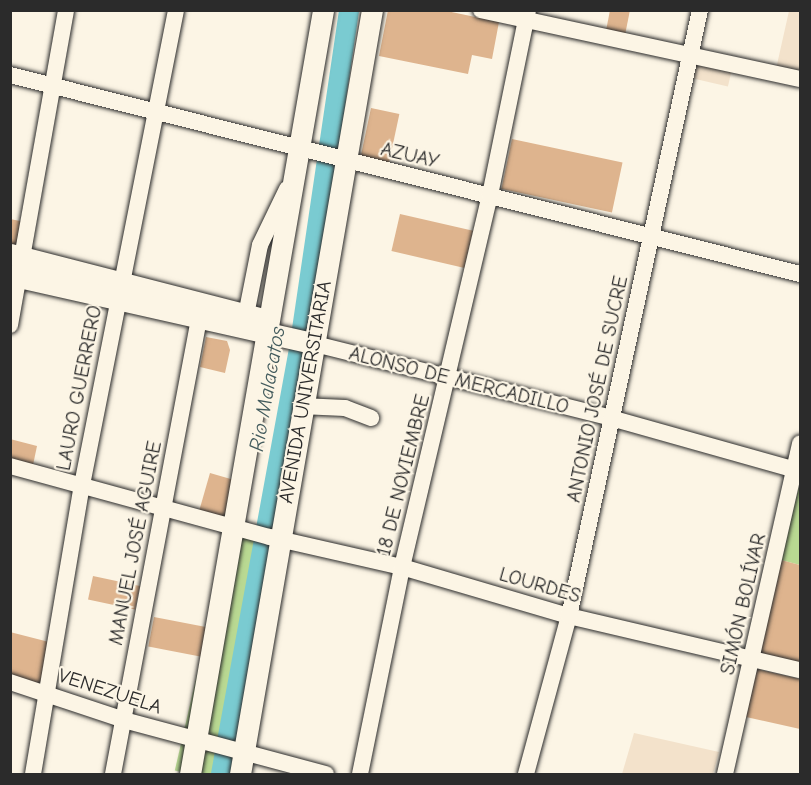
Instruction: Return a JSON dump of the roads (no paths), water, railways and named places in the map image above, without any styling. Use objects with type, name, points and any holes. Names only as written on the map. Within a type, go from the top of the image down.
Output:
[{"type":"main road","points":[[190,774],[200,741],[237,528],[292,180],[300,148],[323,10]]},
{"type":"main road","name":"AVENIDA UNIVERSITARIA","points":[[240,774],[238,752],[275,538],[301,406],[309,343],[340,159],[372,10]]},
{"type":"main road","name":"ALONSO DE MERCADILLO","points":[[16,266],[222,316],[309,343]]},
{"type":"main road","name":"ALONSO DE MERCADILLO","points":[[119,292],[199,319],[246,315],[269,330]]},
{"type":"street","points":[[10,325],[16,266],[54,86],[66,10]]},
{"type":"street","name":"LAURO GUERRERO","points":[[33,774],[82,485],[176,10]]},
{"type":"street","points":[[481,10],[527,16],[801,80]]},
{"type":"street","name":"ANTONIO JOSÉ DE SUCRE","points":[[526,774],[569,616],[700,10]]},
{"type":"street","name":"18 DE NOVIEMBRE","points":[[360,774],[402,567],[490,195],[527,16]]},
{"type":"street","name":"AZUAY","points":[[10,75],[801,274]]},
{"type":"street","points":[[246,315],[260,245],[292,180]]},
{"type":"street","name":"MANUEL JOSÉ AGUIRE","points":[[113,774],[199,319]]},
{"type":"street","name":"ALONSO DE MERCADILLO","points":[[309,343],[611,418],[798,470]]},
{"type":"street","points":[[301,406],[345,408],[371,418]]},
{"type":"street","name":"SIMÓN BOLÍVAR","points":[[725,774],[798,470],[801,443]]},
{"type":"street","name":"LOURDES","points":[[10,466],[275,538],[402,567],[569,616],[801,670]]},
{"type":"street","name":"VENEZUELA","points":[[10,682],[47,692],[124,720],[326,774]]},
{"type":"waterway","name":"Rio Malacatos","points":[[221,774],[301,336],[349,10]]}]
